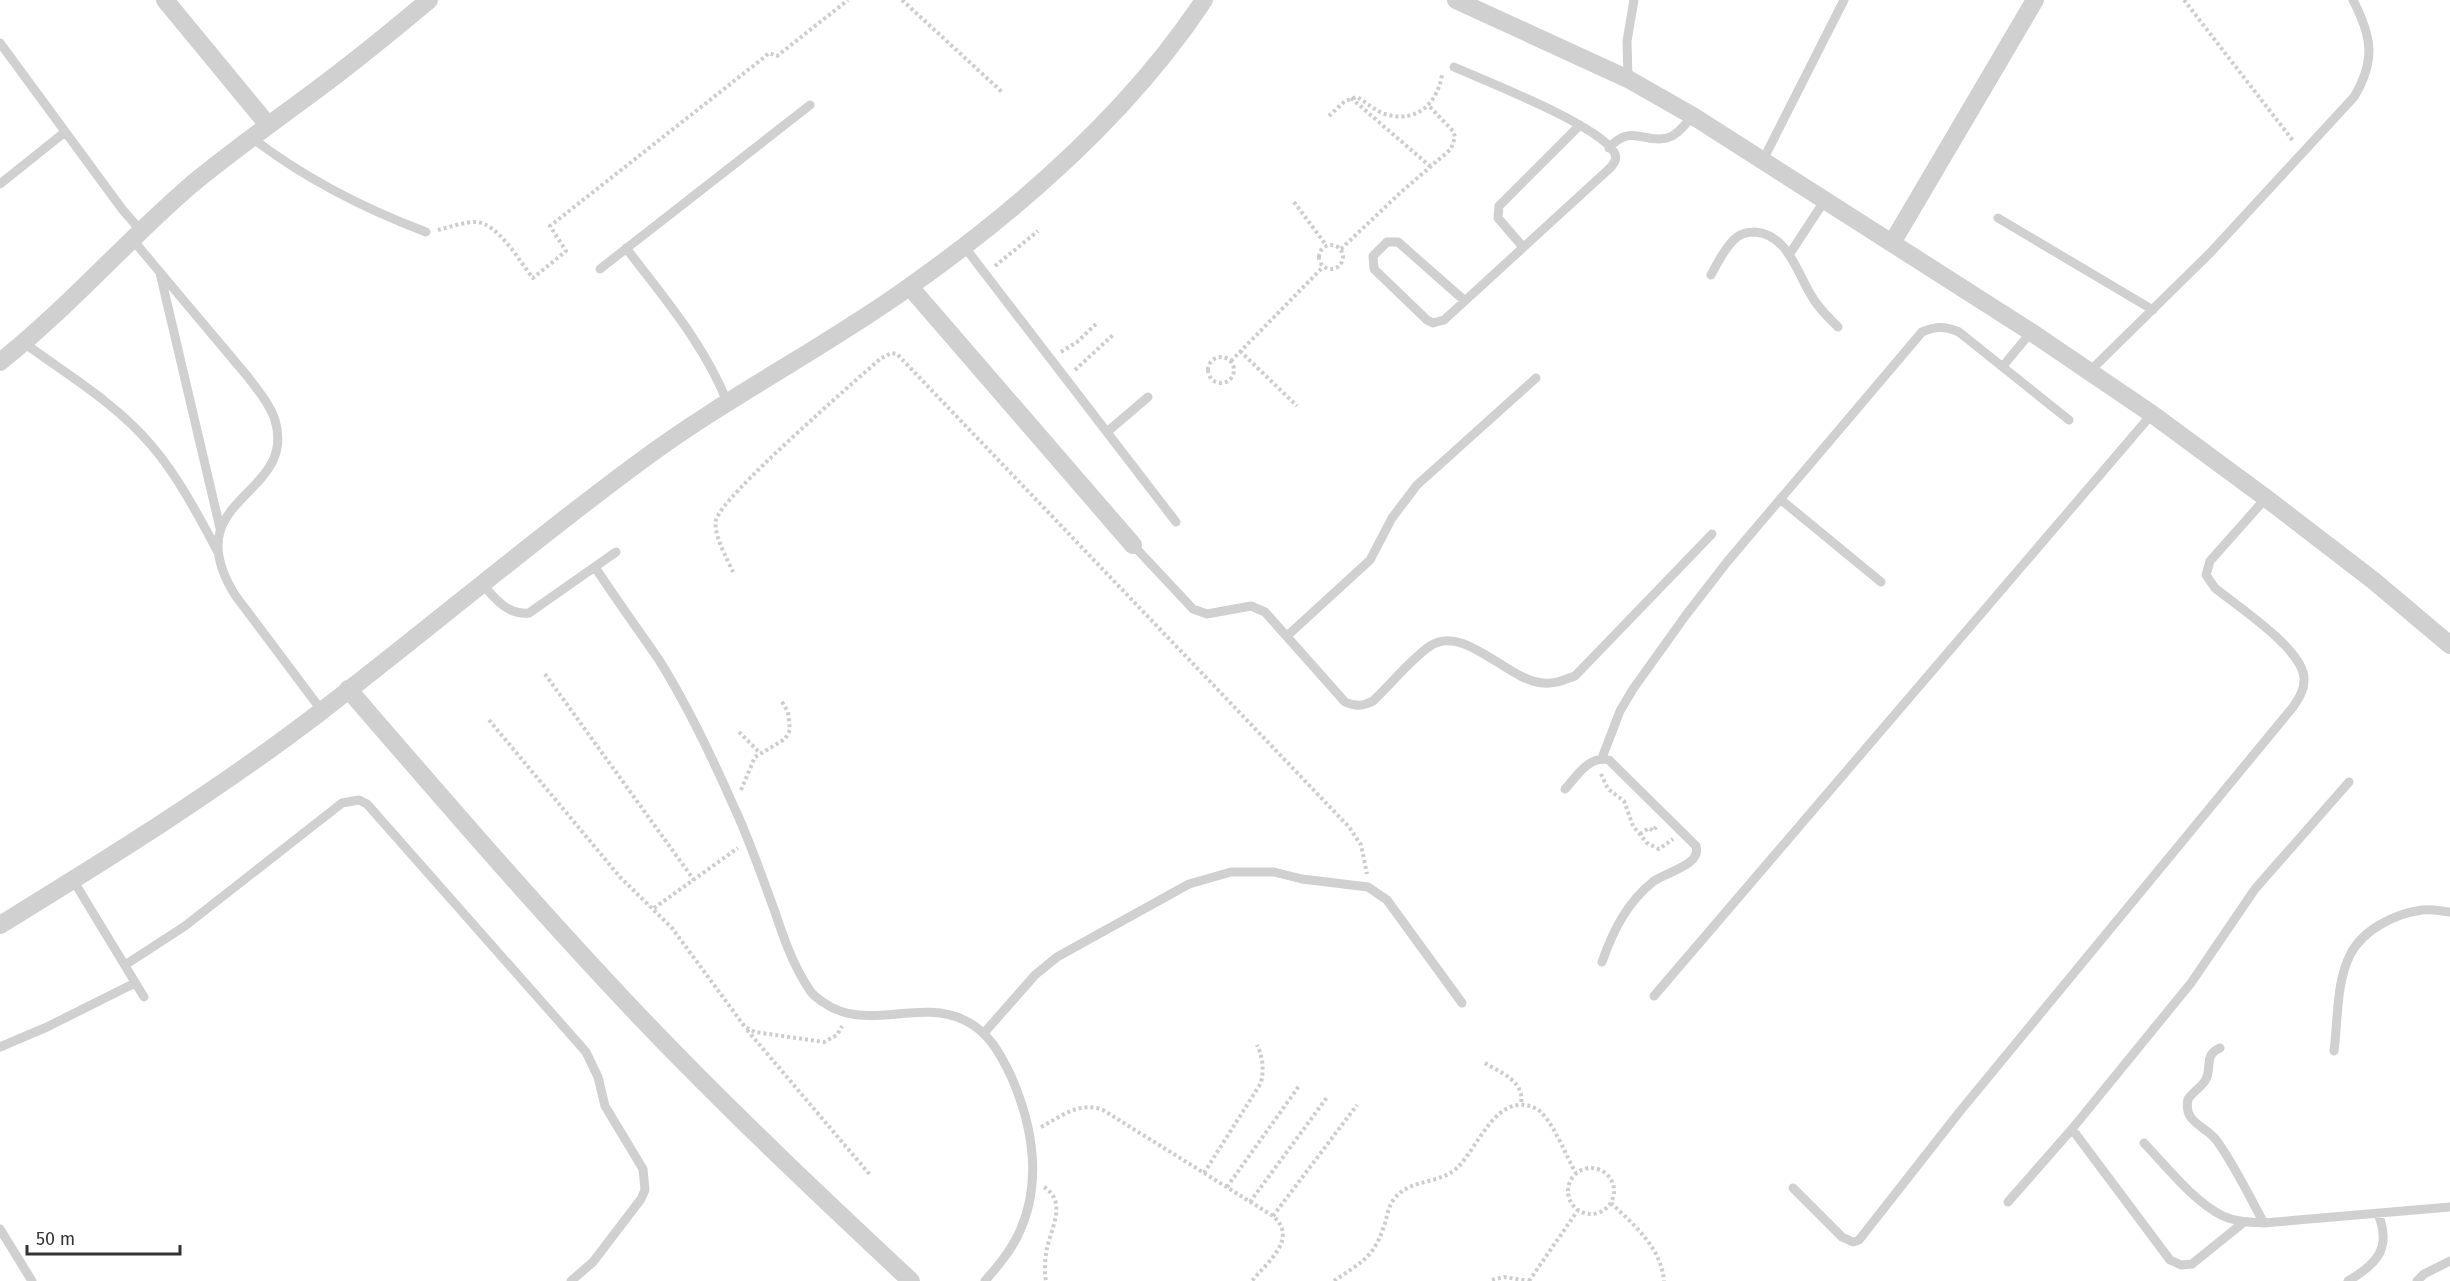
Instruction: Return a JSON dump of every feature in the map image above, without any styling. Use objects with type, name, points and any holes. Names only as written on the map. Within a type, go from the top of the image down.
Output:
[{"type":"street","points":[[165,0],[268,125]]},
{"type":"street","points":[[0,362],[80,293],[137,235],[190,186],[251,137],[355,60],[429,0]]},
{"type":"street","points":[[0,925],[208,793],[322,711],[647,456],[910,287],[1014,204],[1088,138],[1162,57],[1204,0]]},
{"type":"street","points":[[1456,0],[1628,79],[1693,116],[2031,332],[2152,414],[2266,498],[2374,581],[2450,645]]},
{"type":"street","points":[[1892,243],[2035,0]]},
{"type":"street","points":[[910,287],[1133,545]]},
{"type":"street","points":[[348,689],[493,856],[641,1017],[795,1173],[911,1281]]},
{"type":"lane","points":[[1628,79],[1627,40],[1634,0]]},
{"type":"lane","points":[[1763,160],[1844,0]]},
{"type":"lane","points":[[2090,371],[2210,253],[2341,115],[2365,79],[2370,58],[2369,37],[2353,0]]},
{"type":"lane","points":[[0,43],[137,235],[159,271],[248,377],[264,398],[275,421],[276,446],[269,470],[232,508],[220,528]]},
{"type":"lane","points":[[1454,67],[1564,116],[1580,125],[1614,152],[1614,164],[1466,301],[1444,320],[1433,323],[1374,269],[1373,256],[1387,242],[1398,242],[1466,301]]},
{"type":"lane","points":[[600,269],[810,105]]},
{"type":"lane","points":[[1609,147],[1615,141],[1631,135],[1667,138],[1676,134],[1693,116]]},
{"type":"lane","points":[[1523,247],[1498,218],[1499,206],[1580,125]]},
{"type":"lane","points":[[0,184],[65,132]]},
{"type":"lane","points":[[251,137],[277,157],[334,193],[426,232]]},
{"type":"lane","points":[[1789,255],[1825,200]]},
{"type":"lane","points":[[1998,218],[2153,310]]},
{"type":"lane","points":[[1711,275],[1739,235],[1751,232],[1764,233],[1775,238],[1789,255],[1817,305],[1838,327]]},
{"type":"lane","points":[[963,245],[1176,522]]},
{"type":"lane","points":[[626,248],[697,343],[719,380],[728,404]]},
{"type":"lane","points":[[159,271],[220,528],[218,552],[223,575],[235,595],[322,711]]},
{"type":"lane","points":[[1602,758],[1609,734],[1633,689],[1693,606],[1780,499],[1922,332],[1934,327],[1947,327],[1959,332],[2068,420]]},
{"type":"lane","points":[[2003,366],[2031,332]]},
{"type":"lane","points":[[24,343],[109,406],[152,445],[172,472],[218,552]]},
{"type":"lane","points":[[1287,636],[1370,560],[1392,518],[1417,485],[1536,378]]},
{"type":"lane","points":[[1107,432],[1148,397]]},
{"type":"lane","points":[[1654,996],[2152,414]]},
{"type":"lane","points":[[1793,1188],[1842,1237],[1853,1242],[1859,1240],[1961,1110],[2302,694],[2305,678],[2301,662],[2291,649],[2215,588],[2206,575],[2210,561],[2266,498]]},
{"type":"lane","points":[[1780,499],[1881,582]]},
{"type":"lane","points":[[1133,545],[1194,609],[1207,614],[1251,606],[1265,612],[1345,702],[1354,706],[1373,701],[1431,646],[1445,641],[1460,642],[1526,679],[1542,683],[1559,682],[1575,676],[1712,534]]},
{"type":"lane","points":[[482,584],[510,611],[519,614],[529,613],[616,552]]},
{"type":"lane","points":[[595,567],[659,661],[688,711],[735,807],[796,970],[811,993],[832,1009],[857,1016],[919,1011],[943,1012],[964,1020],[984,1033],[998,1051],[1018,1093],[1030,1134],[1033,1150],[1033,1179],[1028,1208],[1018,1236],[1002,1261],[985,1281]]},
{"type":"lane","points":[[1565,789],[1593,760],[1602,758],[1609,760],[1696,846],[1697,856],[1655,881],[1640,893],[1618,924],[1602,962]]},
{"type":"lane","points":[[2008,1202],[2072,1129],[2191,983],[2255,890],[2349,782]]},
{"type":"lane","points":[[125,965],[185,926],[342,803],[359,800],[367,804],[586,1052],[598,1077],[605,1106],[643,1169],[645,1190],[641,1199],[592,1262],[571,1281]]},
{"type":"lane","points":[[984,1033],[1035,975],[1057,957],[1189,884],[1209,877],[1254,871],[1368,887],[1387,900],[1462,1003]]},
{"type":"lane","points":[[73,880],[144,997]]},
{"type":"lane","points":[[2334,1051],[2342,983],[2350,954],[2370,932],[2396,916],[2425,910],[2450,912]]},
{"type":"lane","points":[[0,1047],[47,1027],[135,983]]},
{"type":"lane","points":[[2220,1048],[2209,1056],[2207,1077],[2188,1099],[2188,1115],[2192,1122],[2217,1141],[2264,1223]]},
{"type":"lane","points":[[2072,1129],[2170,1260],[2181,1264],[2192,1264],[2244,1222]]},
{"type":"lane","points":[[2144,1143],[2206,1205],[2224,1216],[2244,1222],[2264,1223],[2450,1207]]},
{"type":"lane","points":[[2348,1281],[2368,1268],[2378,1257],[2384,1243],[2384,1228],[2378,1214]]},
{"type":"lane","points":[[0,1229],[32,1281]]},
{"type":"lane","points":[[2417,1281],[2424,1274],[2450,1261]]},
{"type":"path","points":[[426,232],[466,223],[485,224],[497,232],[533,278],[566,251],[550,226],[769,53],[777,56],[848,0]]},
{"type":"path","points":[[902,0],[1002,92]]},
{"type":"path","points":[[2184,0],[2303,154]]},
{"type":"path","points":[[1329,116],[1351,98],[1357,97],[1383,114],[1398,117],[1412,115],[1435,98],[1440,89],[1443,72],[1445,69],[1454,67]]},
{"type":"path","points":[[1351,98],[1431,167]]},
{"type":"path","points":[[1341,249],[1451,149],[1455,137],[1449,125],[1428,105]]},
{"type":"path","points":[[1294,202],[1326,246]]},
{"type":"path","points":[[986,274],[1038,231]]},
{"type":"path","points":[[1326,246],[1337,246],[1341,249],[1343,259],[1338,267],[1328,269],[1323,267],[1319,253],[1326,246]]},
{"type":"path","points":[[1231,361],[1323,267]]},
{"type":"path","points":[[1049,357],[1077,342],[1097,323]]},
{"type":"path","points":[[1066,378],[1114,334]]},
{"type":"path","points":[[1240,351],[1297,406]]},
{"type":"path","points":[[733,572],[716,530],[718,514],[762,467],[879,359],[891,353],[897,354],[1349,827],[1360,845],[1367,866],[1368,887]]},
{"type":"path","points":[[1220,357],[1231,361],[1234,371],[1229,381],[1224,383],[1213,381],[1208,372],[1210,362],[1220,357]]},
{"type":"path","points":[[545,674],[694,880]]},
{"type":"path","points":[[735,807],[751,765],[759,752],[777,745],[785,739],[790,730],[788,712],[781,700]]},
{"type":"path","points":[[489,720],[620,877],[672,928],[745,1027],[871,1176]]},
{"type":"path","points":[[739,732],[759,752]]},
{"type":"path","points":[[1602,758],[1604,782],[1608,789],[1624,801],[1634,826],[1647,843],[1659,849],[1674,839],[1688,838]]},
{"type":"path","points":[[654,908],[749,841]]},
{"type":"path","points":[[745,1027],[755,1032],[824,1042],[837,1035],[847,1013]]},
{"type":"path","points":[[1204,1173],[1261,1083],[1262,1057],[1257,1045]]},
{"type":"path","points":[[1485,1063],[1517,1084],[1521,1090],[1521,1104]]},
{"type":"path","points":[[1227,1187],[1299,1086]]},
{"type":"path","points":[[1250,1202],[1328,1096]]},
{"type":"path","points":[[1334,1281],[1370,1256],[1378,1243],[1393,1200],[1403,1190],[1415,1184],[1442,1178],[1456,1168],[1494,1119],[1506,1108],[1521,1104],[1536,1108],[1548,1119],[1576,1173]]},
{"type":"path","points":[[1273,1216],[1357,1105]]},
{"type":"path","points":[[1030,1134],[1072,1110],[1092,1106],[1103,1110],[1273,1216],[1281,1223],[1284,1239],[1251,1281]]},
{"type":"path","points":[[1591,1168],[1606,1173],[1614,1187],[1611,1203],[1607,1209],[1593,1215],[1578,1210],[1573,1206],[1568,1185],[1576,1173],[1591,1168]]},
{"type":"path","points":[[1033,1179],[1053,1195],[1057,1208],[1046,1249],[1046,1281]]},
{"type":"path","points":[[1611,1203],[1638,1228],[1653,1249],[1664,1281]]},
{"type":"path","points":[[1492,1280],[1510,1277],[1529,1281],[1578,1210]]}]
